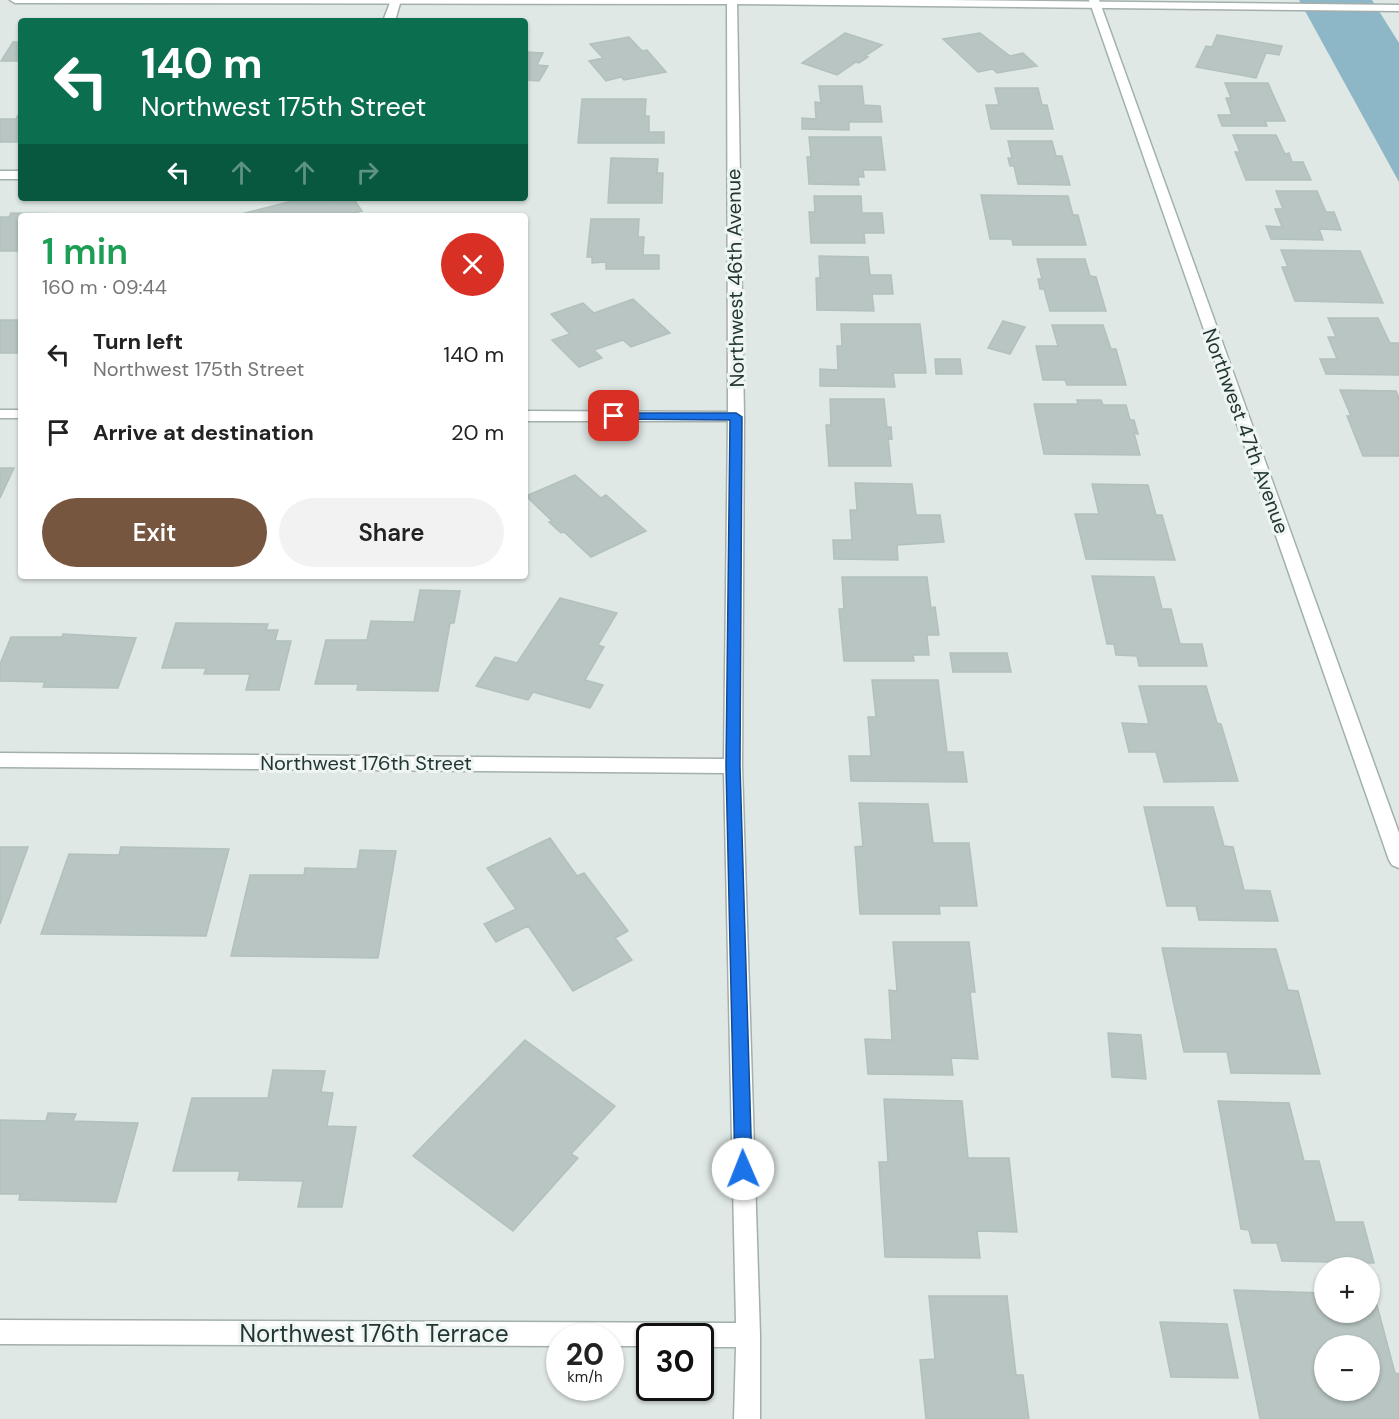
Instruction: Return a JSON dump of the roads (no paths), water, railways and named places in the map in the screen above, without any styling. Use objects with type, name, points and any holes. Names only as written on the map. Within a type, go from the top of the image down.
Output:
[{"type":"street","points":[[15,0],[1095,3],[1399,8]]},
{"type":"street","points":[[390,18],[396,1]]},
{"type":"street","name":"Northwest 46th Avenue","points":[[732,1],[736,417],[733,766],[748,1335],[747,1419]]},
{"type":"street","name":"Northwest 47th Avenue","points":[[1095,3],[1399,860]]},
{"type":"street","points":[[0,176],[18,175]]},
{"type":"street","points":[[0,414],[18,414]]},
{"type":"street","points":[[528,416],[736,417]]},
{"type":"street","name":"Northwest 176th Street","points":[[0,760],[733,766]]},
{"type":"street","name":"Northwest 176th Terrace","points":[[0,1332],[748,1335]]},
{"type":"water","points":[[1299,0],[1372,0],[1399,43],[1399,182]]}]
